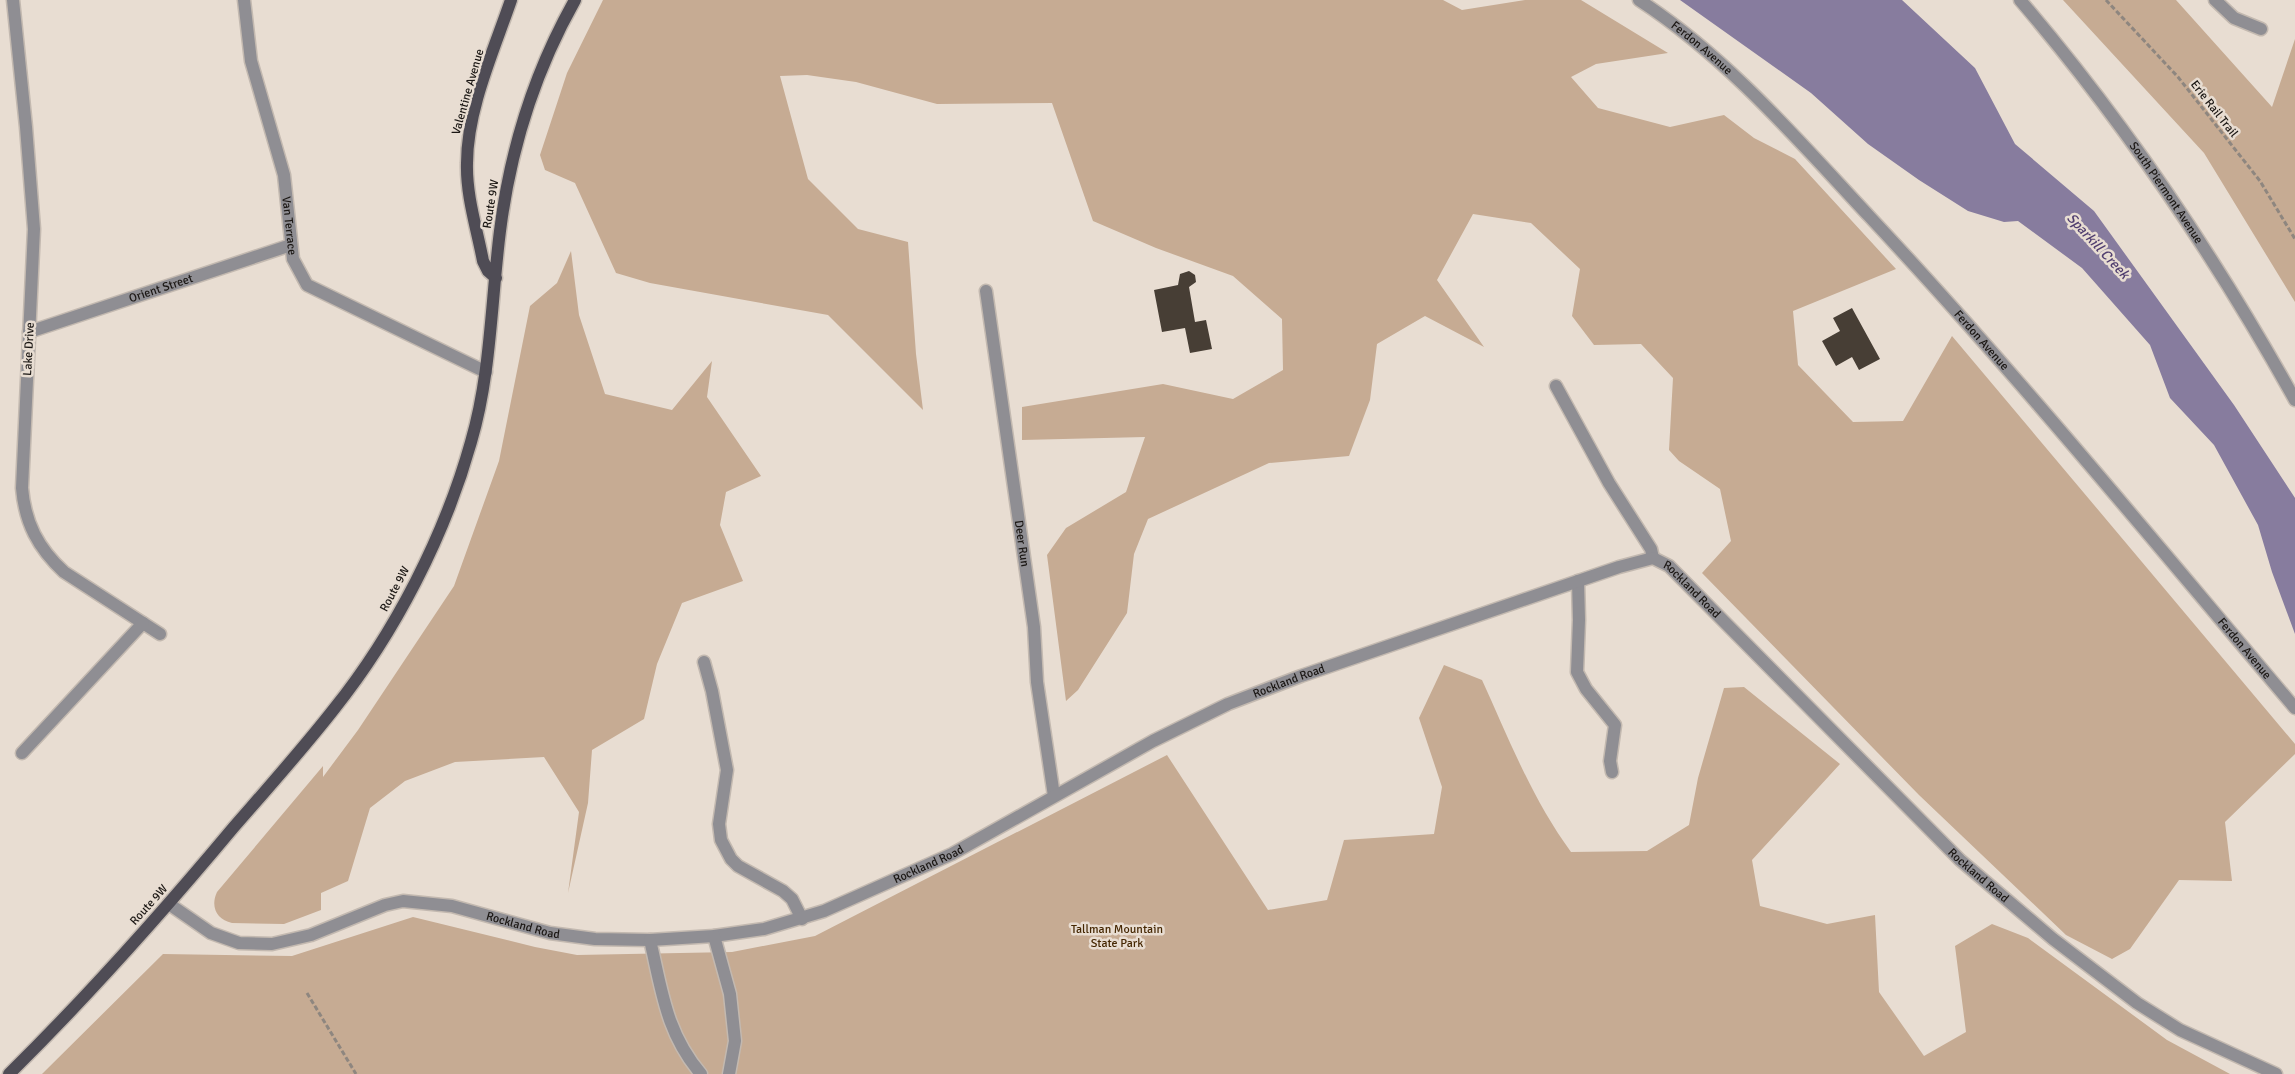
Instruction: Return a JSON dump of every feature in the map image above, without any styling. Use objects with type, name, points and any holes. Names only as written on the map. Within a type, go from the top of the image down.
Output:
[{"type":"main road","name":"Valentine Avenue","points":[[496,278],[488,271],[483,261],[469,190],[467,152],[474,114],[511,0]]},
{"type":"main road","name":"Route 9W","points":[[9,1074],[169,904],[336,707],[392,622],[424,562],[452,501],[473,438],[486,372],[500,233],[508,181],[522,127],[544,64],[575,0]]},
{"type":"street","name":"Lake Drive","points":[[13,0],[34,229],[22,488],[24,506],[28,523],[43,549],[64,572],[160,634]]},
{"type":"street","name":"Van Terrace","points":[[244,0],[251,61],[284,175],[293,259],[307,284],[486,372]]},
{"type":"street","name":"Ferdon Avenue","points":[[1639,0],[1688,34],[1734,74],[1954,306],[2295,708]]},
{"type":"street","name":"South Piermont Avenue","points":[[2020,0],[2080,72],[2148,164],[2198,239],[2295,400]]},
{"type":"street","points":[[2215,0],[2234,18],[2261,29]]},
{"type":"street","name":"Orient Street","points":[[29,332],[292,245]]},
{"type":"street","name":"Deer Run","points":[[986,291],[1034,627],[1036,682],[1054,796]]},
{"type":"street","points":[[1556,386],[1605,475],[1651,549],[1653,558]]},
{"type":"street","name":"Rockland Road","points":[[169,904],[211,933],[239,943],[272,944],[311,935],[386,905],[403,901],[452,906],[550,933],[595,939],[650,940],[714,936],[764,929],[802,919],[952,854],[1153,741],[1228,704],[1301,676],[1653,558],[1669,566],[1960,860],[2052,939],[2137,1003],[2173,1025],[2276,1074]]},
{"type":"street","points":[[1578,582],[1577,672],[1586,689],[1609,715],[1615,725],[1610,761],[1612,772]]},
{"type":"street","points":[[22,753],[143,623]]},
{"type":"street","points":[[704,662],[712,691],[727,770],[718,824],[721,840],[731,859],[738,866],[783,891],[792,899],[802,919]]},
{"type":"street","points":[[714,936],[730,994],[735,1041],[729,1074]]},
{"type":"street","points":[[650,940],[672,1028],[686,1056],[701,1074]]},
{"type":"path","name":"Erie Rail Trail","points":[[2106,0],[2178,77],[2260,181],[2295,239]]},
{"type":"path","points":[[307,993],[356,1074]]},
{"type":"green space","points":[[603,0],[1443,0],[1462,10],[1525,0],[1581,0],[1668,53],[1596,64],[1571,77],[1598,108],[1670,127],[1724,115],[1754,138],[1795,159],[1896,269],[1793,311],[1798,365],[1853,422],[1903,421],[1952,336],[2295,744],[2295,754],[2225,822],[2232,881],[2179,880],[2130,949],[2112,959],[2066,935],[1919,795],[1702,573],[1731,541],[1720,489],[1679,461],[1669,450],[1673,378],[1641,344],[1594,345],[1572,316],[1580,269],[1531,223],[1473,214],[1437,280],[1484,347],[1425,316],[1377,344],[1370,400],[1349,456],[1269,463],[1148,519],[1134,554],[1127,613],[1078,690],[1066,701],[1047,555],[1066,528],[1126,492],[1145,437],[1022,440],[1022,407],[1163,384],[1233,399],[1283,370],[1282,319],[1233,276],[1156,248],[1093,221],[1052,103],[937,104],[856,82],[807,75],[780,76],[808,179],[858,229],[908,242],[916,354],[923,410],[828,315],[650,283],[616,273],[575,183],[545,170],[540,155],[567,73]]},
{"type":"green space","points":[[2063,0],[2176,0],[2272,107],[2295,39],[2295,302],[2204,153]]},
{"type":"green space","points":[[571,251],[579,315],[605,394],[672,410],[712,361],[707,397],[761,476],[726,492],[720,525],[743,581],[682,603],[657,664],[644,719],[592,750],[588,803],[568,893],[579,812],[544,757],[455,762],[405,781],[370,808],[348,881],[321,893],[321,910],[284,924],[232,923],[222,919],[216,912],[214,903],[217,892],[323,766],[323,777],[358,730],[454,586],[499,461],[530,306],[557,283]]},
{"type":"green space","name":"Tallman Mountain State Park","points":[[1444,665],[1482,680],[1533,790],[1544,811],[1571,852],[1647,851],[1689,825],[1698,778],[1724,688],[1744,687],[1840,764],[1752,860],[1760,906],[1827,924],[1875,915],[1879,992],[1924,1056],[1966,1032],[1955,946],[1992,924],[2028,938],[2167,1040],[2230,1074],[42,1074],[163,954],[292,956],[413,917],[535,947],[577,955],[732,952],[815,936],[1167,755],[1268,910],[1327,900],[1344,840],[1434,834],[1442,787],[1419,718]]},
{"type":"water","name":"Sparkill Creek","points":[[1680,0],[1902,0],[1975,68],[2015,144],[2094,211],[2234,405],[2295,498],[2295,634],[2272,572],[2258,525],[2214,445],[2170,398],[2150,345],[2082,268],[2018,221],[2004,222],[1968,211],[1919,180],[1868,144],[1811,93]]},
{"type":"building","points":[[1189,271],[1195,275],[1196,282],[1189,287],[1195,322],[1206,320],[1212,349],[1190,353],[1185,328],[1162,332],[1154,290],[1178,285],[1180,274]]},
{"type":"building","points":[[1852,308],[1880,359],[1859,370],[1852,357],[1836,366],[1822,341],[1840,331],[1833,318]]}]
